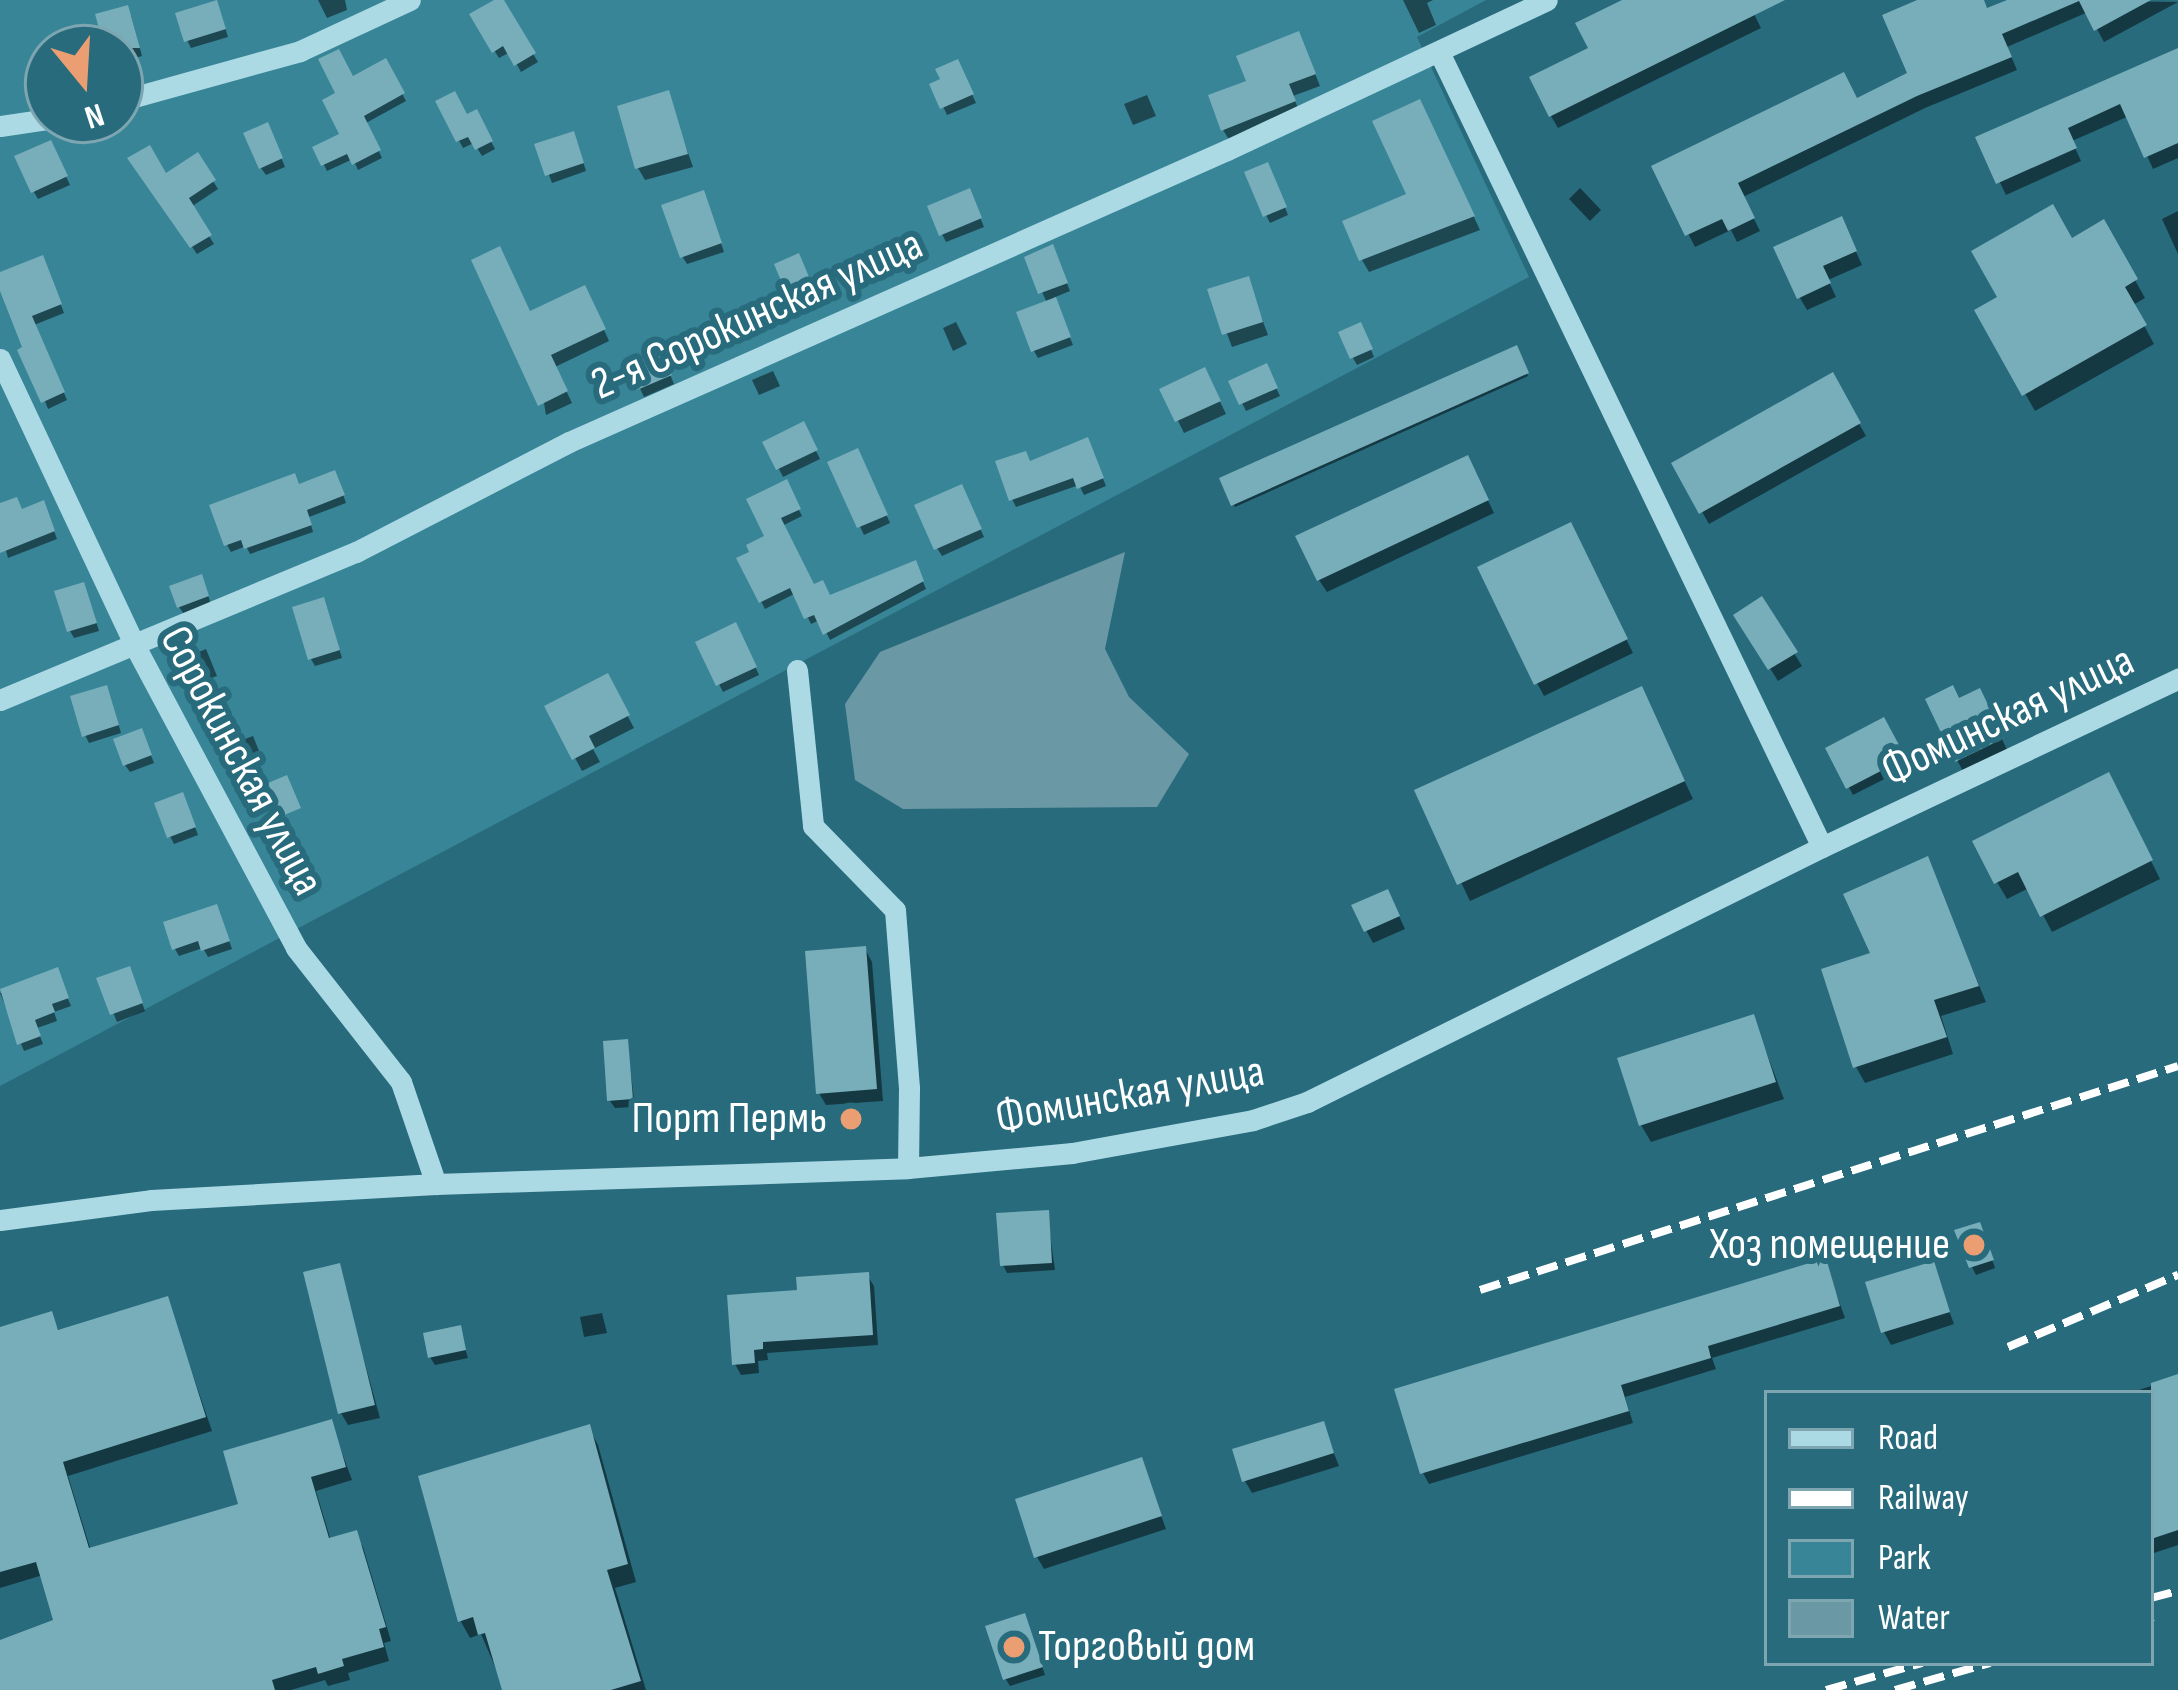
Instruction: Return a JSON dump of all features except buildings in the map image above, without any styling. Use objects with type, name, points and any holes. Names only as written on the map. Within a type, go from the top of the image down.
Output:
[{"type":"street","points":[[144,94],[300,51],[410,0]]},
{"type":"street","name":"2-я Сорокинская улица","points":[[0,700],[136,649],[356,552],[569,442],[1440,54],[1547,0]]},
{"type":"street","points":[[1440,54],[1822,847]]},
{"type":"street","name":"Сорокинская улица","points":[[0,359],[136,649],[296,948],[401,1082],[436,1184]]},
{"type":"street","points":[[797,670],[812,826],[895,910],[909,1088],[908,1168]]},
{"type":"street","name":"Фоминская улица","points":[[0,1220],[132,1202],[436,1184],[908,1168],[1072,1153],[1197,1132],[1307,1102],[1822,847],[2178,679]]},
{"type":"green space","points":[[0,0],[1486,0],[1417,37],[1529,277],[0,1086]]},
{"type":"water","points":[[1125,552],[1105,649],[1129,697],[1189,754],[1157,807],[903,809],[855,780],[845,704],[880,652]]},
{"type":"railway","points":[[1480,1290],[2178,1066]]},
{"type":"railway","points":[[2008,1347],[2178,1275]]},
{"type":"railway","points":[[2154,1597],[2178,1591]]},
{"type":"railway","points":[[1826,1690],[1911,1666]]},
{"type":"railway","points":[[1895,1690],[1979,1666]]},
{"type":"place","name":"Порт Пермь","points":[[851,1119]]},
{"type":"place","name":"Хоз помещение","points":[[1974,1245]]},
{"type":"place","name":"Торговый дом","points":[[1014,1647]]}]
